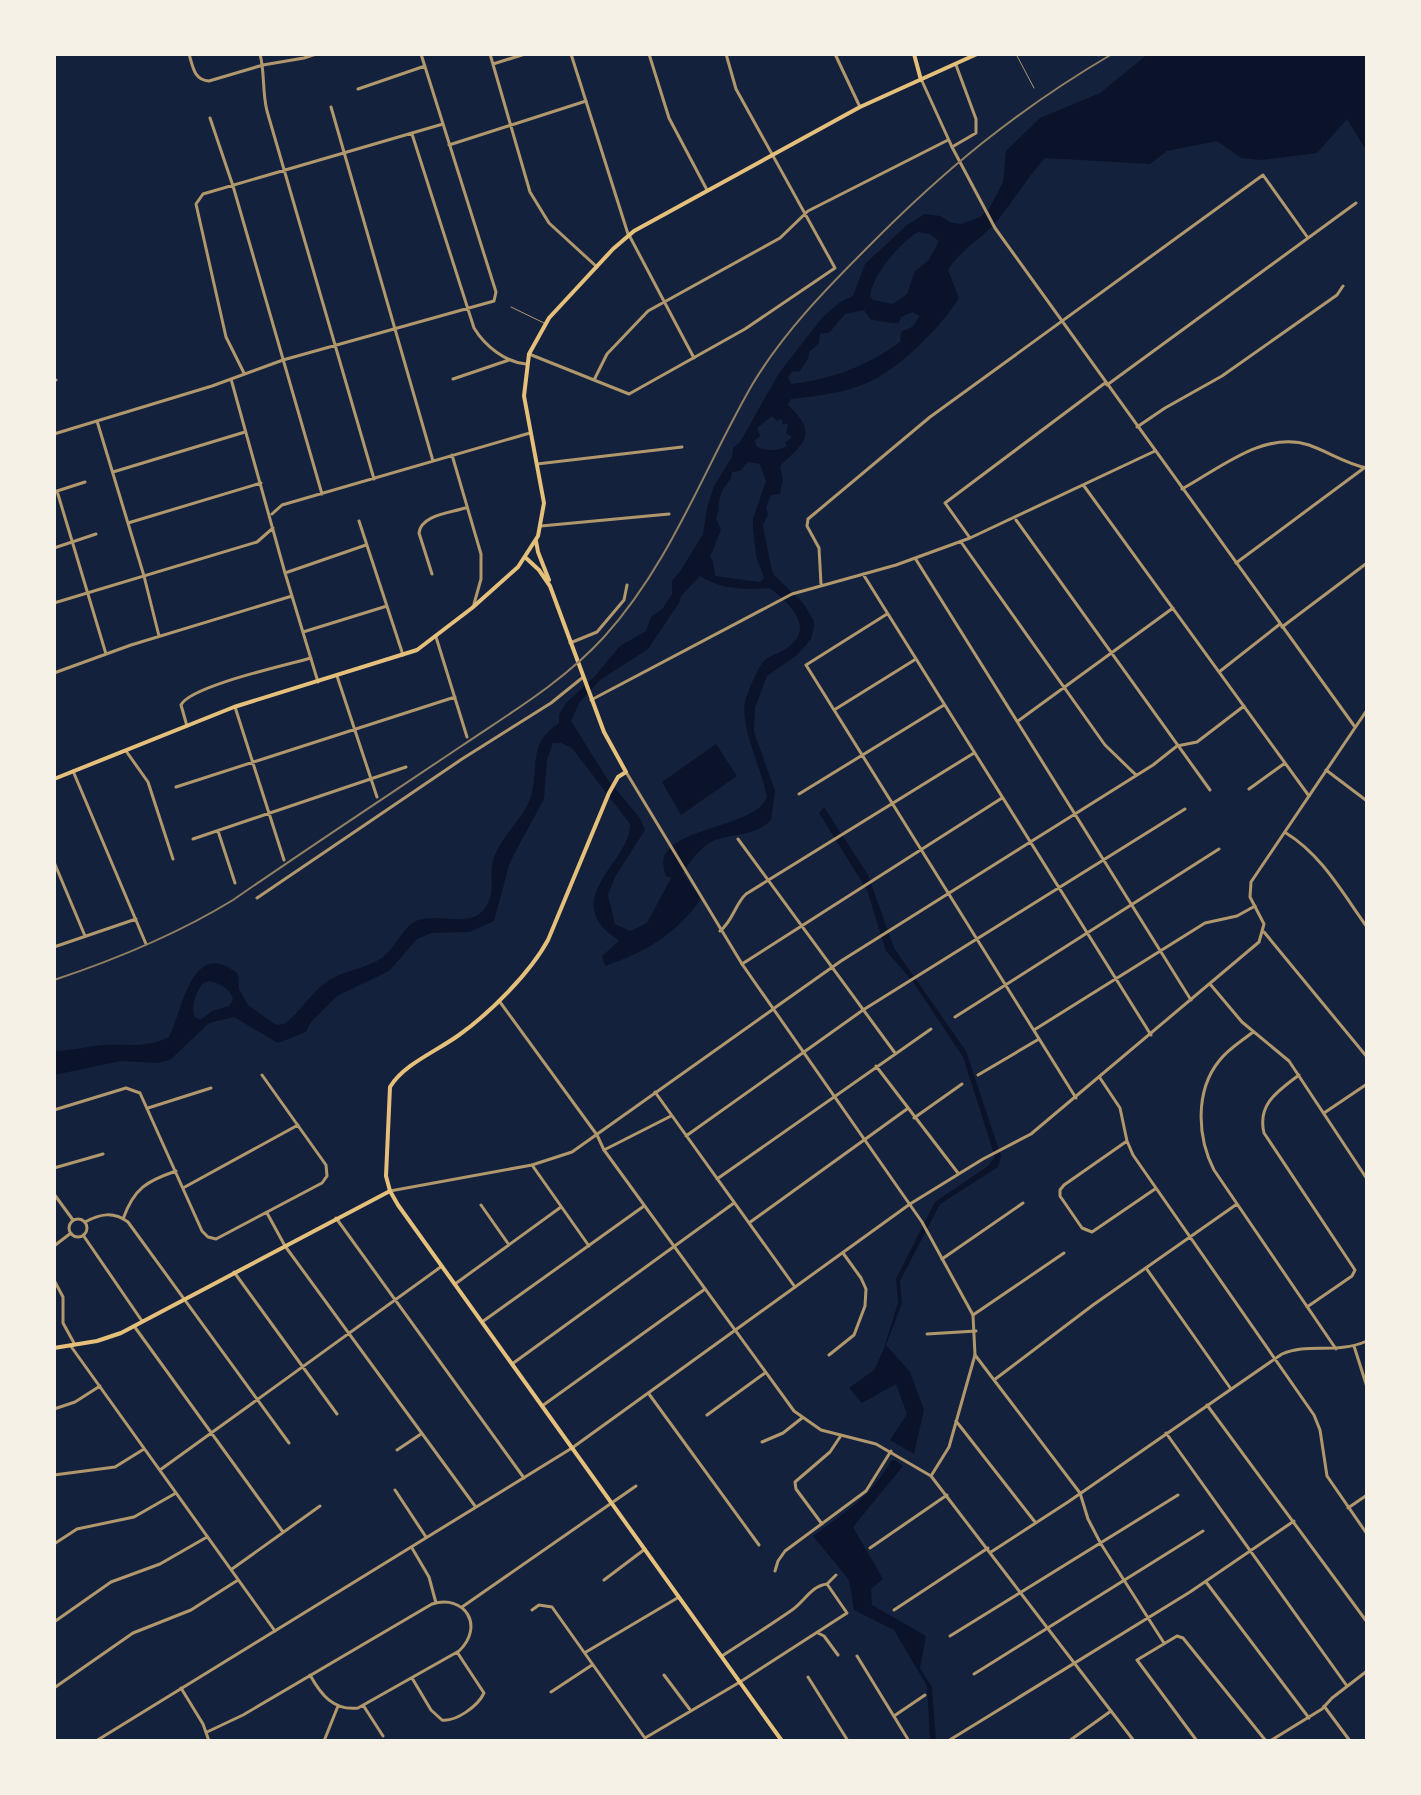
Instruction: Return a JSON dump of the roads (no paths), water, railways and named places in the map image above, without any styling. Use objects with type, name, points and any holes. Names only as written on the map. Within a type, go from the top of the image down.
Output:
[{"type":"main road","points":[[914,54],[921,80]]},
{"type":"main road","points":[[54,779],[234,707],[417,650],[472,608],[526,558],[541,526],[544,503],[524,396],[526,364],[545,324],[628,234],[860,107],[977,54]]},
{"type":"main road","points":[[536,541],[582,678],[607,740],[626,772],[608,796],[548,940],[537,959],[471,1027],[405,1071],[390,1087],[386,1176],[390,1191],[442,1266],[782,1741]]},
{"type":"main road","points":[[526,558],[539,570],[552,590]]},
{"type":"main road","points":[[54,1348],[108,1338],[134,1326],[390,1191]]},
{"type":"street","points":[[189,54],[195,74],[201,80],[209,81],[316,54]]},
{"type":"street","points":[[260,54],[264,98],[374,479]]},
{"type":"street","points":[[54,434],[283,360],[494,301],[496,292],[421,54]]},
{"type":"street","points":[[490,54],[528,187],[543,215],[597,267]]},
{"type":"street","points":[[493,64],[525,54]]},
{"type":"street","points":[[571,54],[628,234],[694,358]]},
{"type":"street","points":[[649,54],[669,118],[707,190]]},
{"type":"street","points":[[529,354],[629,394],[745,329],[835,268],[736,89],[726,54]]},
{"type":"street","points":[[835,54],[860,107]]},
{"type":"street","points":[[952,147],[976,133],[976,119],[956,65]]},
{"type":"street","points":[[358,89],[425,66]]},
{"type":"street","points":[[921,80],[948,140],[995,228],[1355,727]]},
{"type":"street","points":[[449,145],[586,101]]},
{"type":"street","points":[[331,107],[433,461]]},
{"type":"street","points":[[210,118],[233,186],[322,494]]},
{"type":"street","points":[[244,373],[226,333],[196,204],[203,194],[443,124]]},
{"type":"street","points":[[412,134],[478,335],[509,360],[526,364]]},
{"type":"street","points":[[594,380],[610,350],[648,311],[780,238],[805,214],[854,186],[948,140]]},
{"type":"street","points":[[821,584],[819,548],[807,526],[808,519],[930,417],[1263,175],[1308,238]]},
{"type":"street","points":[[970,538],[945,503],[1356,203]]},
{"type":"street","points":[[1137,427],[1222,376],[1337,295],[1343,286]]},
{"type":"street","points":[[453,379],[509,360]]},
{"type":"street","points":[[231,379],[318,682]]},
{"type":"street","points":[[97,421],[159,636]]},
{"type":"street","points":[[113,472],[245,432]]},
{"type":"street","points":[[271,516],[282,505],[530,433]]},
{"type":"street","points":[[1182,489],[1254,449],[1281,442],[1308,445],[1366,468]]},
{"type":"street","points":[[537,464],[682,447]]},
{"type":"street","points":[[591,700],[797,592],[961,542],[1155,451]]},
{"type":"street","points":[[452,455],[483,563],[472,608]]},
{"type":"street","points":[[1236,563],[1366,468]]},
{"type":"street","points":[[85,482],[55,491],[106,654]]},
{"type":"street","points":[[128,523],[261,483]]},
{"type":"street","points":[[1084,486],[1309,796]]},
{"type":"street","points":[[432,574],[419,526],[425,521],[467,507]]},
{"type":"street","points":[[541,526],[669,514]]},
{"type":"street","points":[[1015,519],[1210,790]]},
{"type":"street","points":[[359,521],[403,655]]},
{"type":"street","points":[[54,603],[257,542],[273,528]]},
{"type":"street","points":[[54,548],[96,534]]},
{"type":"street","points":[[961,542],[1113,754],[1137,775]]},
{"type":"street","points":[[285,573],[366,545]]},
{"type":"street","points":[[915,558],[1191,1000]]},
{"type":"street","points":[[1219,672],[1367,563]]},
{"type":"street","points":[[863,574],[1151,1035]]},
{"type":"street","points":[[570,643],[597,632],[624,600],[627,585]]},
{"type":"street","points":[[54,673],[159,636],[292,596]]},
{"type":"street","points":[[303,632],[387,606]]},
{"type":"street","points":[[1017,722],[1173,608]]},
{"type":"street","points":[[887,614],[806,665],[1076,1098]]},
{"type":"street","points":[[436,636],[467,737]]},
{"type":"street","points":[[187,726],[181,705],[185,698],[214,685],[311,658]]},
{"type":"street","points":[[834,710],[916,659]]},
{"type":"street","points":[[337,676],[377,797]]},
{"type":"street","points":[[257,898],[460,760],[551,703],[582,678]]},
{"type":"street","points":[[176,787],[455,697]]},
{"type":"street","points":[[799,794],[944,705]]},
{"type":"street","points":[[390,1191],[562,1157],[832,967],[1137,775],[1177,746],[1197,742],[1244,706]]},
{"type":"street","points":[[234,707],[284,860]]},
{"type":"street","points":[[96,1741],[572,1448],[910,1204],[958,1173],[1031,1134],[1076,1098],[1259,942],[1264,932],[1263,920],[1250,897],[1251,882],[1367,710]]},
{"type":"street","points":[[126,751],[148,782],[173,859]]},
{"type":"street","points":[[720,931],[728,924],[741,898],[974,753]]},
{"type":"street","points":[[1249,789],[1285,763]]},
{"type":"street","points":[[193,839],[406,767]]},
{"type":"street","points":[[1326,770],[1367,801]]},
{"type":"street","points":[[73,771],[146,944]]},
{"type":"street","points":[[626,772],[720,931],[922,1222],[973,1315],[975,1355],[944,1458],[931,1476]]},
{"type":"street","points":[[742,964],[1002,798]]},
{"type":"street","points":[[686,1136],[863,1010],[1185,809]]},
{"type":"street","points":[[218,831],[235,883]]},
{"type":"street","points":[[1286,833],[1319,860],[1367,927]]},
{"type":"street","points":[[738,839],[895,1053]]},
{"type":"street","points":[[955,1017],[1219,849]]},
{"type":"street","points":[[54,862],[85,936]]},
{"type":"street","points":[[1034,1030],[1205,923],[1237,916],[1255,906]]},
{"type":"street","points":[[54,947],[136,919]]},
{"type":"street","points":[[1264,932],[1365,1049],[1367,1057]]},
{"type":"street","points":[[1210,984],[1228,1008],[1281,1053],[1299,1075],[1367,1179]]},
{"type":"street","points":[[498,1000],[765,1373],[802,1418],[821,1430],[870,1442],[891,1451],[931,1476],[1134,1741]]},
{"type":"street","points":[[717,1179],[931,1029]]},
{"type":"street","points":[[1253,1032],[1217,1063],[1210,1076],[1202,1109],[1201,1130],[1206,1151],[1214,1170],[1336,1350]]},
{"type":"street","points":[[978,1075],[1039,1039]]},
{"type":"street","points":[[876,1066],[958,1173]]},
{"type":"street","points":[[54,1110],[126,1088],[140,1093],[202,1231],[214,1239],[220,1238],[322,1183],[327,1172],[326,1165],[262,1075]]},
{"type":"street","points":[[1299,1075],[1267,1103],[1263,1115],[1264,1133],[1355,1270],[1352,1276],[1307,1307]]},
{"type":"street","points":[[1100,1078],[1120,1108],[1133,1155],[1318,1422],[1327,1476],[1367,1534]]},
{"type":"street","points":[[914,1118],[962,1084]]},
{"type":"street","points":[[1323,1113],[1367,1084]]},
{"type":"street","points":[[148,1108],[211,1088]]},
{"type":"street","points":[[655,1092],[795,1287]]},
{"type":"street","points":[[749,1223],[907,1109]]},
{"type":"street","points":[[604,1150],[671,1116]]},
{"type":"street","points":[[183,1188],[298,1125]]},
{"type":"street","points":[[1127,1141],[1061,1188],[1060,1196],[1088,1232],[1095,1231],[1156,1188]]},
{"type":"street","points":[[54,1168],[103,1154]]},
{"type":"street","points":[[532,1165],[589,1246]]},
{"type":"street","points":[[123,1219],[133,1198],[152,1179],[176,1171]]},
{"type":"street","points":[[54,1194],[73,1221]]},
{"type":"street","points":[[512,1364],[734,1203]]},
{"type":"street","points":[[942,1259],[1023,1203]]},
{"type":"street","points":[[994,1380],[1237,1204]]},
{"type":"street","points":[[481,1205],[509,1245]]},
{"type":"street","points":[[482,1322],[644,1206]]},
{"type":"street","points":[[455,1284],[561,1207]]},
{"type":"street","points":[[267,1213],[285,1246],[476,1507]]},
{"type":"street","points":[[85,1222],[106,1214],[123,1219],[131,1226],[289,1443]]},
{"type":"street","points":[[336,1218],[524,1478]]},
{"type":"street","points":[[81,1219],[85,1222],[87,1230],[83,1235],[71,1233],[73,1221],[81,1219]]},
{"type":"street","points":[[54,1246],[71,1233]]},
{"type":"street","points":[[83,1235],[142,1322]]},
{"type":"street","points":[[829,1355],[854,1335],[865,1306],[866,1289],[843,1253]]},
{"type":"street","points":[[973,1315],[1064,1253]]},
{"type":"street","points":[[159,1470],[442,1266]]},
{"type":"street","points":[[1146,1268],[1231,1389]]},
{"type":"street","points":[[234,1272],[337,1414]]},
{"type":"street","points":[[54,1280],[63,1297],[63,1323],[72,1345],[275,1631]]},
{"type":"street","points":[[542,1406],[705,1289]]},
{"type":"street","points":[[134,1326],[283,1532]]},
{"type":"street","points":[[927,1334],[976,1331]]},
{"type":"street","points":[[894,1610],[1036,1523],[1275,1358],[1296,1349],[1336,1350],[1367,1341]]},
{"type":"street","points":[[1354,1346],[1367,1387]]},
{"type":"street","points":[[975,1355],[1080,1493],[1101,1544],[1164,1643]]},
{"type":"street","points":[[707,1415],[765,1373]]},
{"type":"street","points":[[54,1409],[75,1402],[100,1386]]},
{"type":"street","points":[[649,1394],[759,1545]]},
{"type":"street","points":[[1207,1405],[1367,1622]]},
{"type":"street","points":[[762,1442],[783,1433],[802,1418]]},
{"type":"street","points":[[956,1421],[1036,1523]]},
{"type":"street","points":[[1166,1433],[1347,1686]]},
{"type":"street","points":[[397,1450],[421,1434]]},
{"type":"street","points":[[822,1524],[796,1489],[795,1482],[830,1452],[840,1437]]},
{"type":"street","points":[[54,1475],[115,1467],[144,1449]]},
{"type":"street","points":[[775,1571],[785,1551],[866,1491],[891,1451]]},
{"type":"street","points":[[462,1607],[636,1486]]},
{"type":"street","points":[[395,1490],[427,1538]]},
{"type":"street","points":[[54,1544],[77,1529],[123,1521],[145,1512],[176,1493]]},
{"type":"street","points":[[870,1548],[947,1495]]},
{"type":"street","points":[[950,1636],[1178,1495]]},
{"type":"street","points":[[1348,1508],[1367,1495]]},
{"type":"street","points":[[231,1569],[320,1506]]},
{"type":"street","points":[[948,1741],[1206,1582],[1294,1521]]},
{"type":"street","points":[[974,1674],[1203,1531]]},
{"type":"street","points":[[54,1622],[111,1582],[160,1564],[207,1537]]},
{"type":"street","points":[[412,1547],[429,1577],[436,1603]]},
{"type":"street","points":[[604,1580],[645,1549]]},
{"type":"street","points":[[722,1656],[796,1608],[810,1592],[827,1584],[836,1575]]},
{"type":"street","points":[[54,1688],[133,1633],[191,1610],[238,1580]]},
{"type":"street","points":[[1206,1582],[1309,1718]]},
{"type":"street","points":[[532,1610],[539,1605],[552,1607],[646,1740],[847,1613],[827,1584]]},
{"type":"street","points":[[585,1652],[679,1597]]},
{"type":"street","points":[[207,1732],[243,1715],[310,1675],[436,1603],[448,1602],[462,1607],[470,1619],[471,1631],[467,1642],[457,1652],[363,1705],[351,1708],[338,1706],[321,1693],[310,1675]]},
{"type":"street","points":[[818,1633],[838,1655]]},
{"type":"street","points":[[1197,1741],[1137,1660],[1174,1636],[1183,1638],[1254,1728],[1268,1741],[1309,1718],[1367,1671]]},
{"type":"street","points":[[412,1678],[431,1710],[442,1720],[451,1721],[483,1697],[482,1689],[457,1652]]},
{"type":"street","points":[[857,1656],[909,1741]]},
{"type":"street","points":[[551,1692],[592,1665]]},
{"type":"street","points":[[664,1675],[691,1711]]},
{"type":"street","points":[[808,1677],[848,1741]]},
{"type":"street","points":[[181,1688],[207,1732],[209,1741]]},
{"type":"street","points":[[894,1716],[925,1695]]},
{"type":"street","points":[[363,1705],[383,1736]]},
{"type":"street","points":[[324,1741],[338,1706]]},
{"type":"street","points":[[1324,1706],[1350,1741]]},
{"type":"street","points":[[1069,1741],[1111,1711]]},
{"type":"lane","points":[[1016,54],[1034,88]]},
{"type":"lane","points":[[511,307],[545,324]]},
{"type":"water","points":[[1148,54],[1367,54],[1367,152],[1347,119],[1317,153],[1261,160],[1241,158],[1217,141],[1167,151],[1150,164],[1045,158],[998,220],[948,270],[959,298],[919,346],[881,376],[860,386],[791,399],[788,405],[803,424],[805,438],[780,466],[783,479],[780,494],[771,495],[763,525],[774,575],[804,604],[814,627],[811,639],[797,655],[767,676],[755,708],[754,732],[775,791],[771,820],[754,831],[716,840],[695,856],[683,873],[701,899],[681,923],[647,948],[605,966],[602,956],[619,941],[600,924],[594,911],[594,898],[622,849],[630,824],[572,748],[553,743],[547,760],[544,799],[510,862],[494,921],[469,932],[431,933],[417,939],[389,971],[337,996],[311,1022],[306,1032],[278,1043],[234,1017],[209,1023],[170,1060],[158,1063],[121,1061],[54,1075],[54,1051],[146,1044],[169,1037],[192,981],[200,970],[210,964],[222,965],[238,974],[239,989],[248,1005],[276,1025],[284,1024],[328,981],[383,957],[416,921],[466,919],[482,912],[490,898],[496,853],[524,811],[532,793],[541,741],[559,723],[559,714],[566,703],[595,676],[620,646],[646,631],[651,617],[663,608],[672,594],[672,581],[703,534],[714,486],[732,457],[733,448],[740,442],[779,373],[822,318],[840,302],[853,296],[865,264],[907,225],[925,214],[961,224],[980,217],[989,209],[1003,182],[1006,151],[1040,118],[1100,93]],"holes":[[[918,232],[930,234],[939,241],[929,260],[915,271],[907,294],[893,304],[873,300],[870,296],[872,288],[881,270],[895,251]],[[864,310],[870,319],[889,323],[899,323],[901,317],[913,312],[920,316],[912,327],[901,332],[900,342],[861,365],[820,379],[791,384],[788,377],[793,371],[799,372],[809,352],[819,343],[820,334],[830,332],[845,314]],[[772,416],[777,421],[782,419],[783,425],[788,423],[786,433],[792,437],[785,443],[787,446],[772,450],[756,446],[755,440],[760,436],[757,428]],[[748,462],[760,464],[766,481],[753,519],[756,556],[764,578],[760,582],[715,576],[710,557],[721,530],[716,518],[722,491],[732,472],[740,471]],[[700,576],[734,588],[770,588],[792,609],[800,625],[799,634],[784,650],[763,662],[745,702],[748,736],[767,797],[758,808],[743,817],[685,838],[671,847],[664,859],[666,876],[671,878],[647,923],[630,931],[615,924],[608,895],[615,877],[645,830],[640,818],[608,780],[571,721],[579,703],[600,680],[648,649],[681,596]],[[210,981],[228,990],[233,1000],[229,1006],[212,1011],[200,1020],[195,1017],[194,1000],[203,983]]]},
{"type":"water","points":[[716,744],[737,776],[681,815],[662,782]]},
{"type":"water","points":[[824,807],[868,875],[894,948],[966,1051],[1001,1156],[998,1167],[940,1204],[900,1281],[902,1303],[886,1345],[910,1372],[924,1410],[914,1454],[890,1440],[907,1414],[896,1384],[862,1403],[849,1388],[874,1370],[883,1351],[898,1303],[896,1279],[935,1202],[988,1166],[995,1157],[963,1057],[911,979],[886,951],[867,890],[819,813]]},
{"type":"water","points":[[894,1460],[903,1466],[853,1527],[883,1579],[871,1589],[872,1605],[926,1636],[920,1668],[932,1687],[936,1741],[930,1741],[927,1686],[894,1630],[854,1610],[849,1580],[813,1536],[866,1495]]},
{"type":"railway","points":[[54,980],[146,945],[233,900],[554,683],[604,637],[628,608],[685,515],[752,385],[777,348],[836,279],[983,142],[1112,54]]}]
